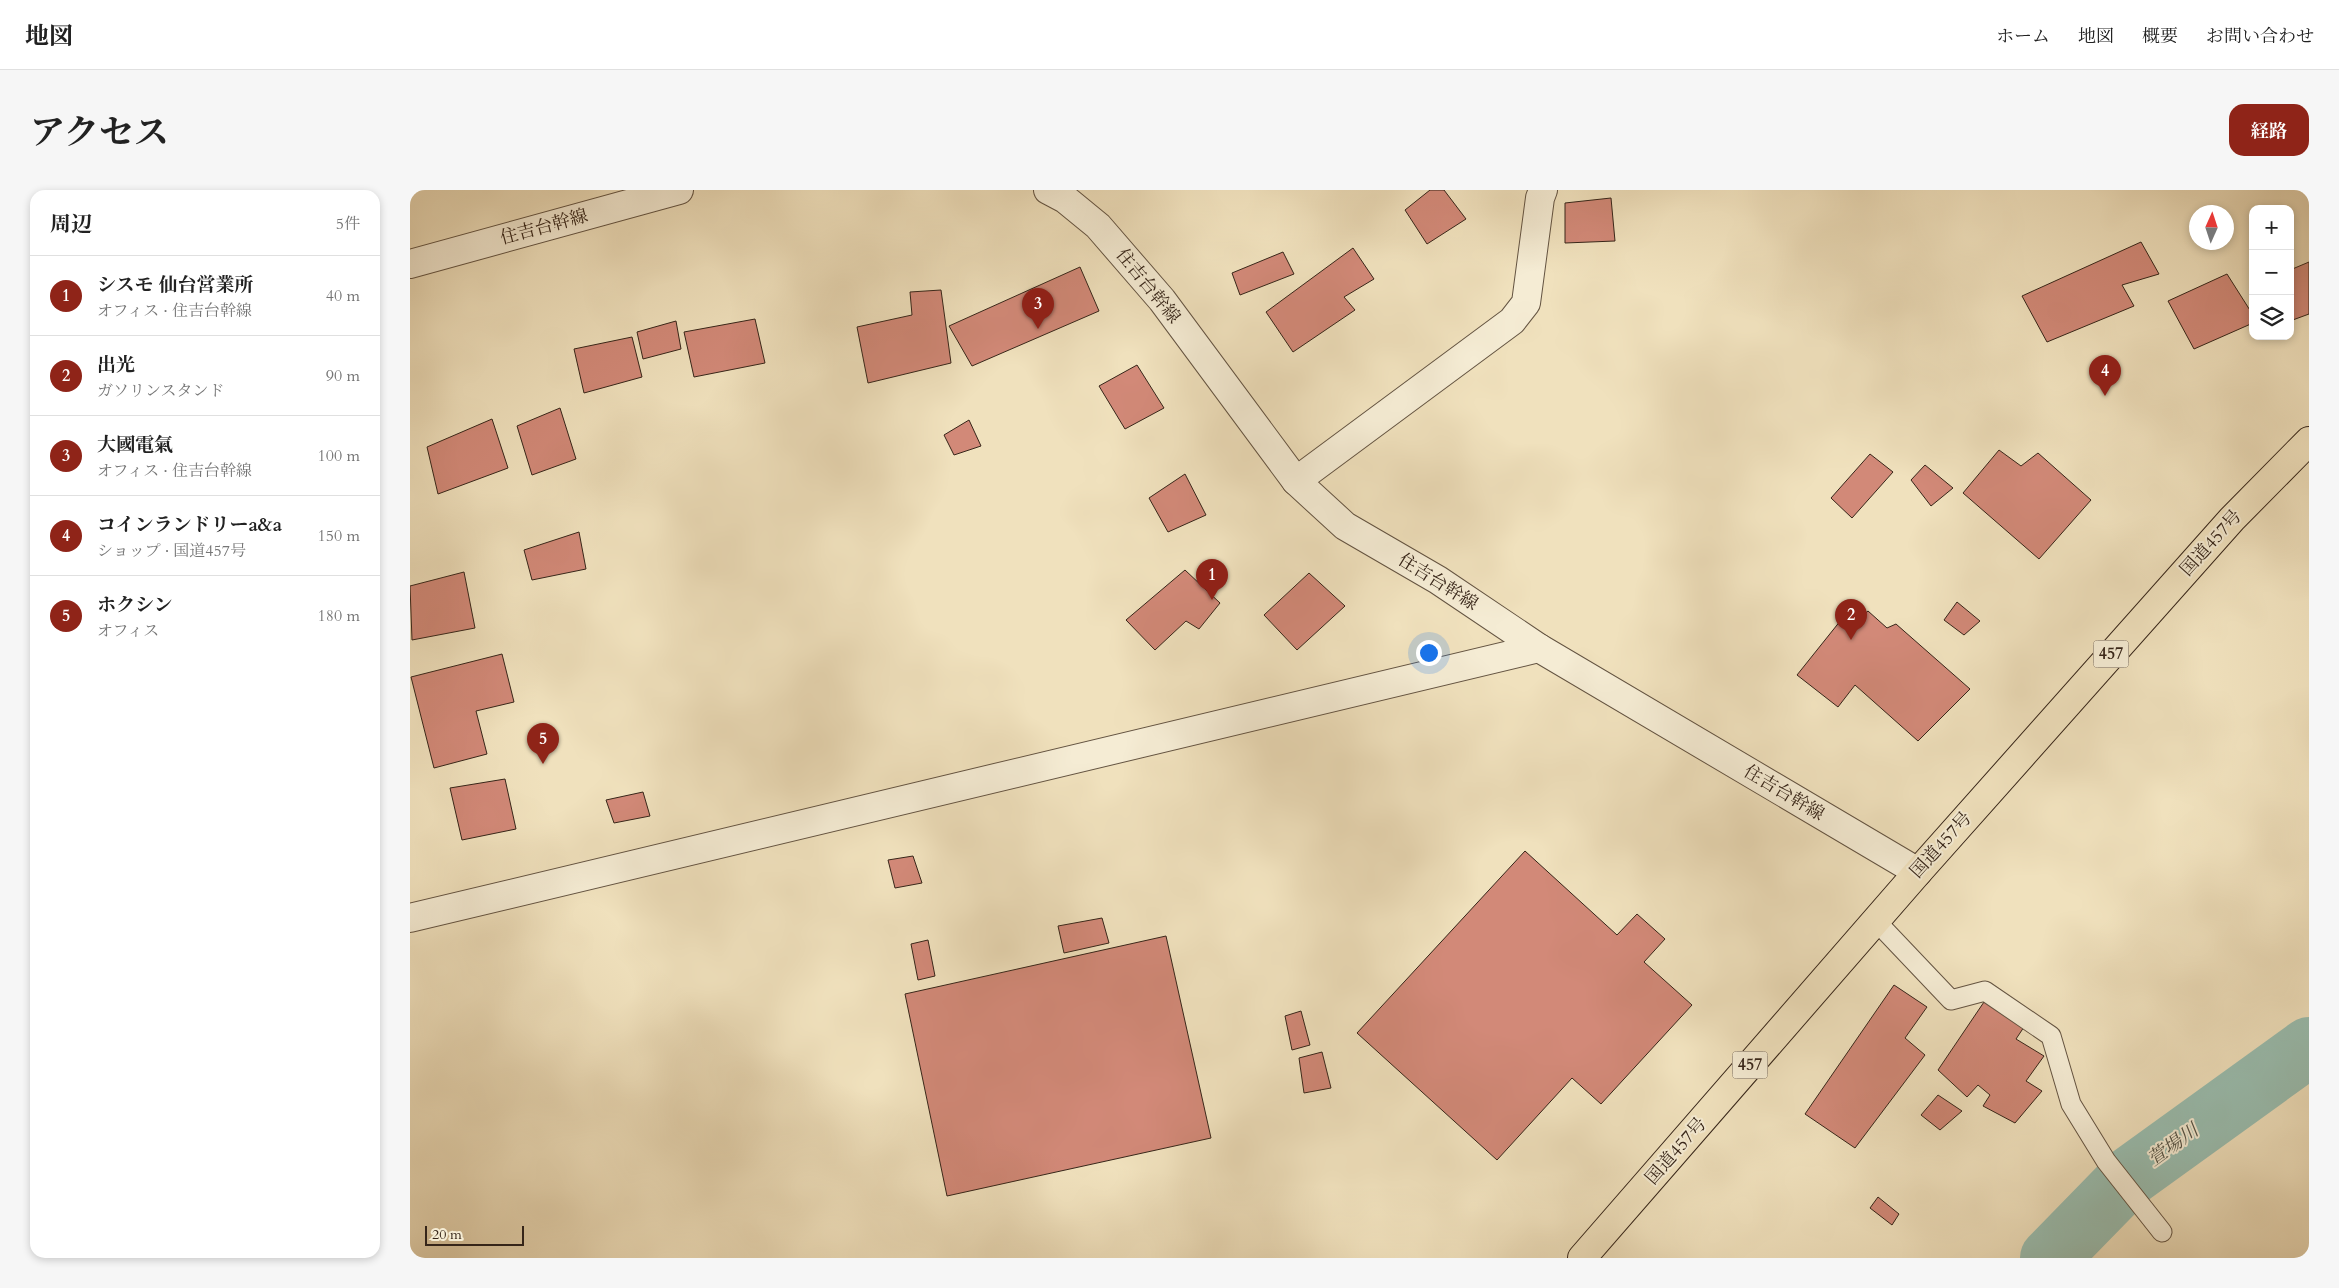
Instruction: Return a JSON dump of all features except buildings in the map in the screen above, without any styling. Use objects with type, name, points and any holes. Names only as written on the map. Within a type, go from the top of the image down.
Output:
[{"type":"highway","name":"国道457号","points":[[1582,1258],[1875,920],[2232,519],[2309,441]]},
{"type":"street","name":"住吉台幹線","points":[[410,264],[679,190]]},
{"type":"street","name":"住吉台幹線","points":[[1048,190],[1066,199],[1098,226],[1162,300],[1254,427],[1296,481],[1345,526],[1438,580],[1540,648],[1918,872]]},
{"type":"street","points":[[1296,481],[1512,321],[1526,303],[1540,198],[1544,190]]},
{"type":"street","points":[[410,918],[1540,648]]},
{"type":"lane","points":[[1875,920],[1951,1000],[1985,991],[2051,1036],[2071,1104],[2106,1161],[2162,1232]]},
{"type":"waterway","name":"萱場川","points":[[2050,1258],[2129,1177],[2309,1047]]},
{"type":"place","name":"大國電氣","points":[[1038,329]]},
{"type":"place","name":"コインランドリーa&a","points":[[2105,396]]},
{"type":"place","name":"シスモ 仙台営業所","points":[[1212,600]]},
{"type":"place","name":"出光","points":[[1851,640]]},
{"type":"place","name":"ホクシン","points":[[543,764]]}]
